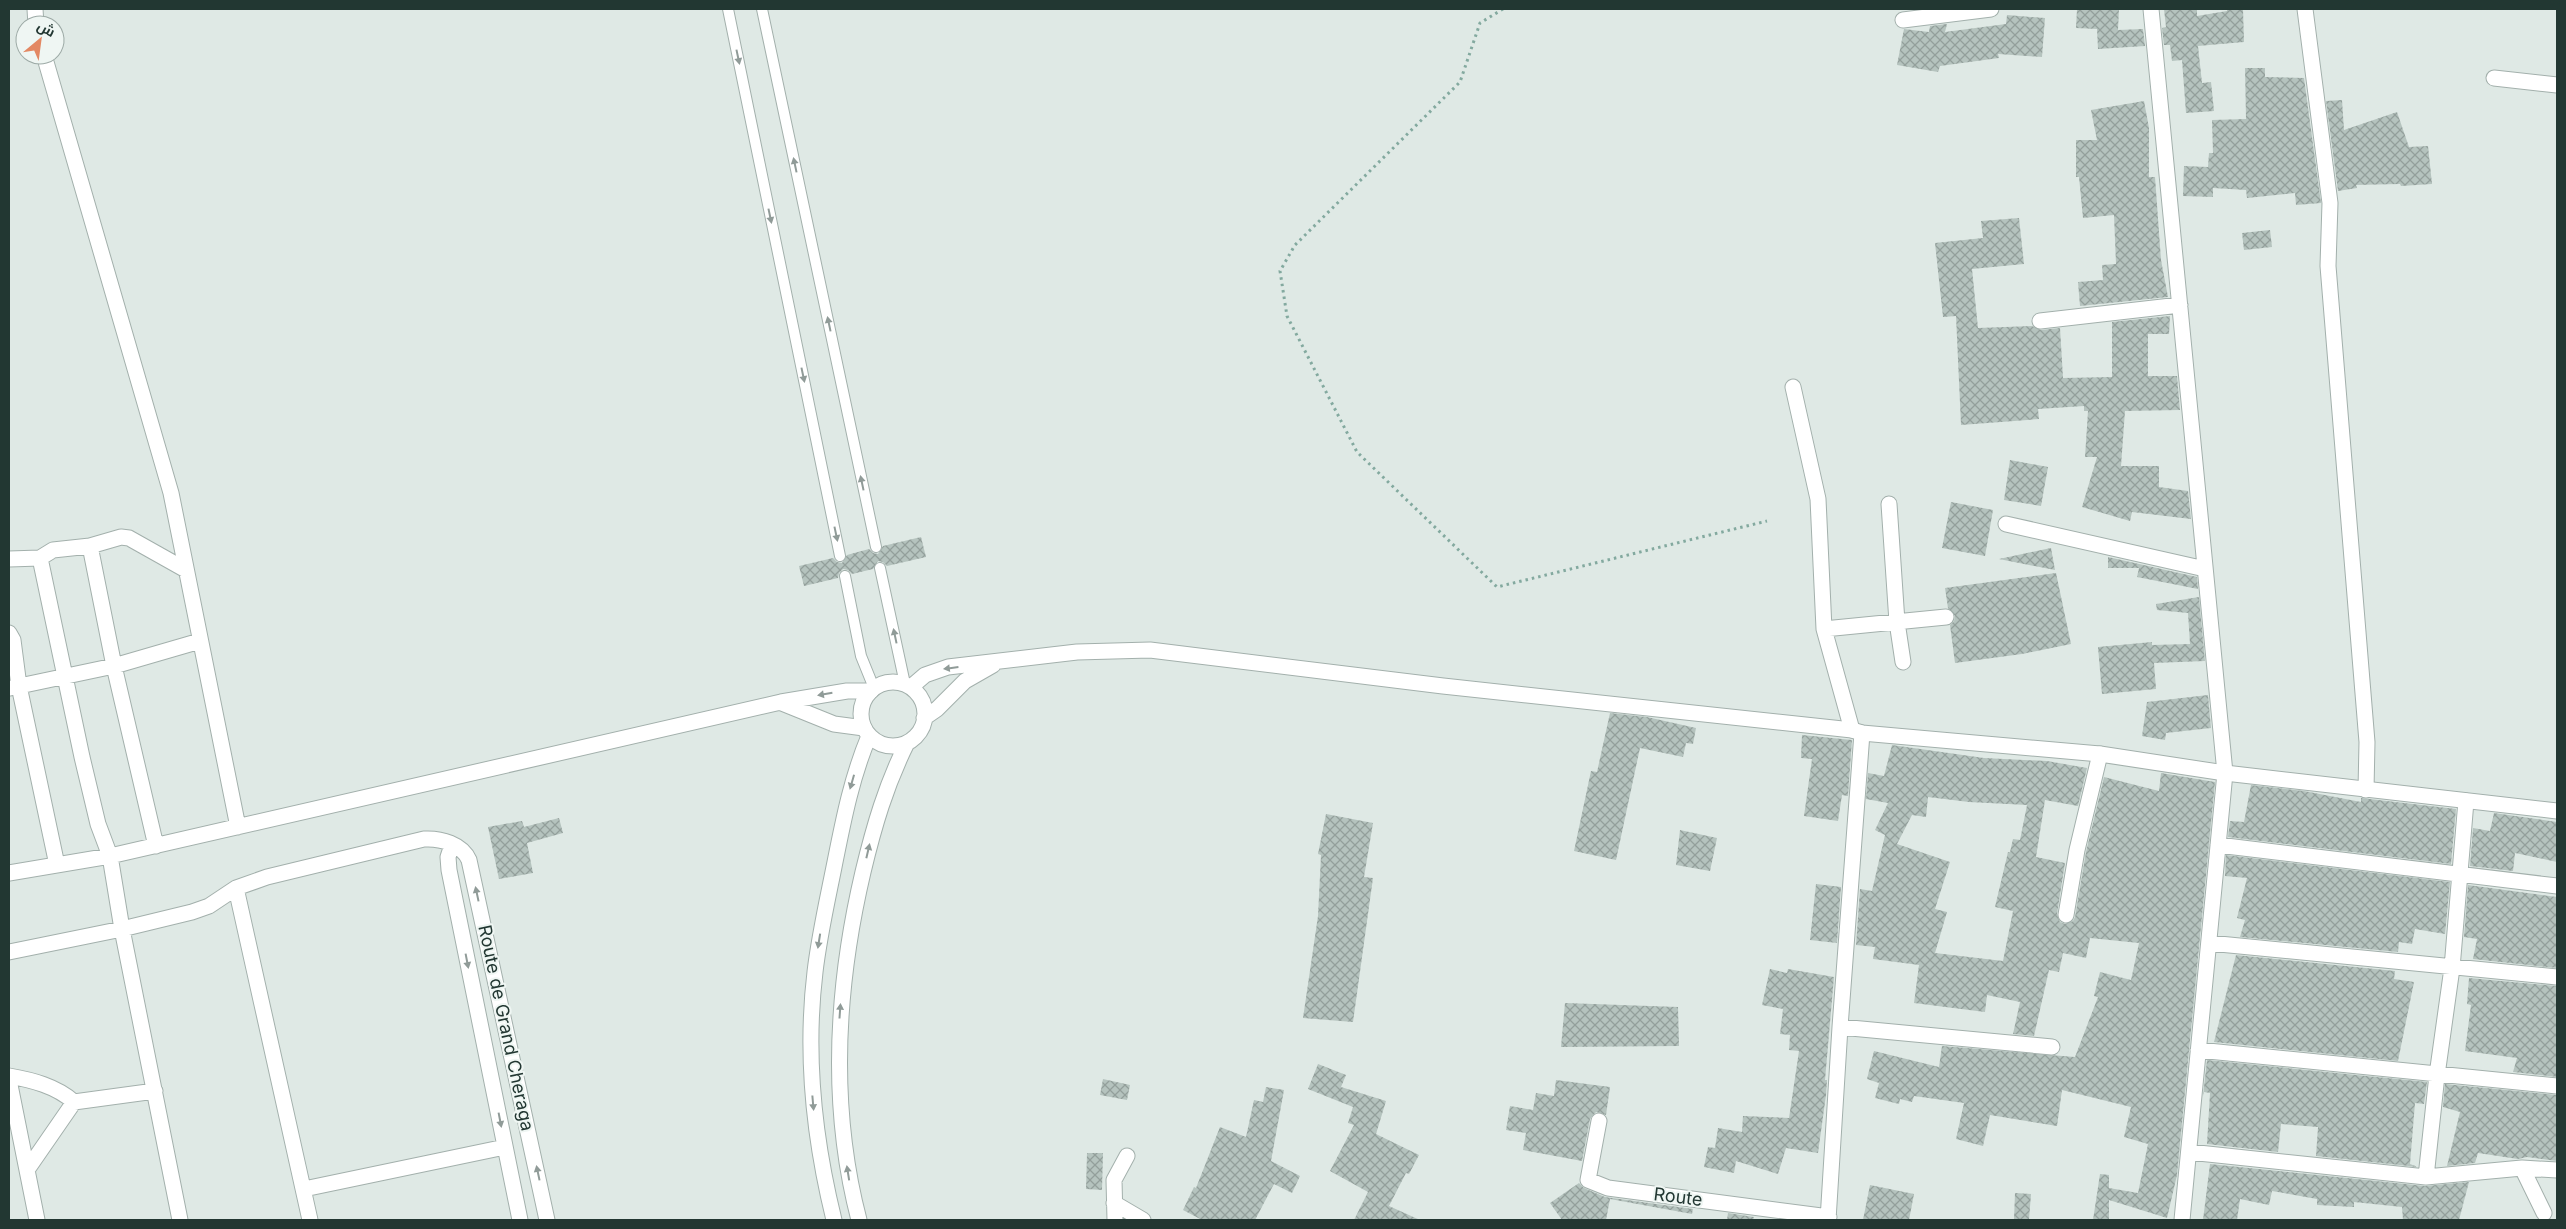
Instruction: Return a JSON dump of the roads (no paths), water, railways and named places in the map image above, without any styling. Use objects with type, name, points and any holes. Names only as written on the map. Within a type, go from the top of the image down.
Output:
[{"type":"street","points":[[1903,20],[1991,9]]},
{"type":"street","points":[[2151,9],[2225,773],[2182,1220]]},
{"type":"street","points":[[2305,9],[2330,203],[2328,266],[2367,742],[2366,790]]},
{"type":"street","points":[[47,65],[171,493],[238,827]]},
{"type":"street","points":[[2494,78],[2557,85]]},
{"type":"street","points":[[2040,321],[2180,305]]},
{"type":"street","points":[[1793,387],[1818,499],[1824,629],[1857,732],[1829,1218]]},
{"type":"street","points":[[1890,504],[1897,622],[1903,662]]},
{"type":"street","points":[[2006,524],[2205,569]]},
{"type":"street","points":[[9,559],[40,558],[53,550],[90,546],[121,537],[129,538],[186,570]]},
{"type":"street","points":[[90,546],[114,666],[156,846]]},
{"type":"street","points":[[40,558],[96,814],[110,856],[122,929],[180,1220]]},
{"type":"street","points":[[1824,629],[1946,617]]},
{"type":"street","points":[[9,634],[13,640],[14,687],[56,865]]},
{"type":"street","points":[[14,687],[114,666],[200,641]]},
{"type":"street","points":[[908,686],[936,670],[1077,652],[1150,650],[1443,686],[1857,732],[2100,754],[2225,773],[2557,811]]},
{"type":"street","points":[[924,718],[938,709],[965,681],[996,663]]},
{"type":"street","points":[[9,870],[56,865],[156,846],[781,702],[847,691],[872,689],[881,684],[893,682],[908,686],[920,698],[924,718],[922,728],[907,743],[890,778],[876,816],[856,902],[843,974],[839,1046],[840,1101],[846,1155],[859,1220]]},
{"type":"street","points":[[834,1220],[815,1120],[812,1084],[812,1010],[820,935],[848,796],[867,732],[861,708],[872,689]]},
{"type":"street","points":[[781,702],[834,724],[867,732],[877,742],[892,746],[907,743]]},
{"type":"street","points":[[2066,915],[2077,850],[2100,754]]},
{"type":"street","points":[[2426,1177],[2437,1074],[2452,968],[2458,874],[2466,801]]},
{"type":"street","points":[[9,952],[122,929],[192,912],[209,906],[236,888],[267,877],[424,839],[439,839],[452,845],[448,857],[449,870],[520,1220]]},
{"type":"street","name":"Route de Grand Cheraga","points":[[452,845],[463,850],[470,860],[547,1220]]},
{"type":"street","points":[[2218,845],[2557,886]]},
{"type":"street","points":[[236,888],[310,1220]]},
{"type":"street","points":[[2209,943],[2557,977]]},
{"type":"street","points":[[1840,1027],[2052,1047]]},
{"type":"street","points":[[2198,1050],[2557,1086]]},
{"type":"street","points":[[9,1076],[30,1080],[64,1094],[74,1102],[154,1091]]},
{"type":"street","points":[[9,1080],[37,1220]]},
{"type":"street","points":[[27,1170],[74,1102]]},
{"type":"street","name":"Route","points":[[1599,1121],[1588,1180],[1608,1188],[1829,1218]]},
{"type":"street","points":[[304,1189],[505,1147]]},
{"type":"street","points":[[2188,1152],[2426,1177],[2522,1168],[2557,1170]]},
{"type":"street","points":[[1114,1220],[1114,1180],[1127,1156]]},
{"type":"street","points":[[2522,1168],[2548,1213]]},
{"type":"street","points":[[1114,1203],[1143,1220]]},
{"type":"lane","points":[[728,9],[840,556]]},
{"type":"lane","points":[[762,9],[876,547]]},
{"type":"lane","points":[[880,568],[908,686]]},
{"type":"lane","points":[[845,576],[861,656],[872,689]]}]
